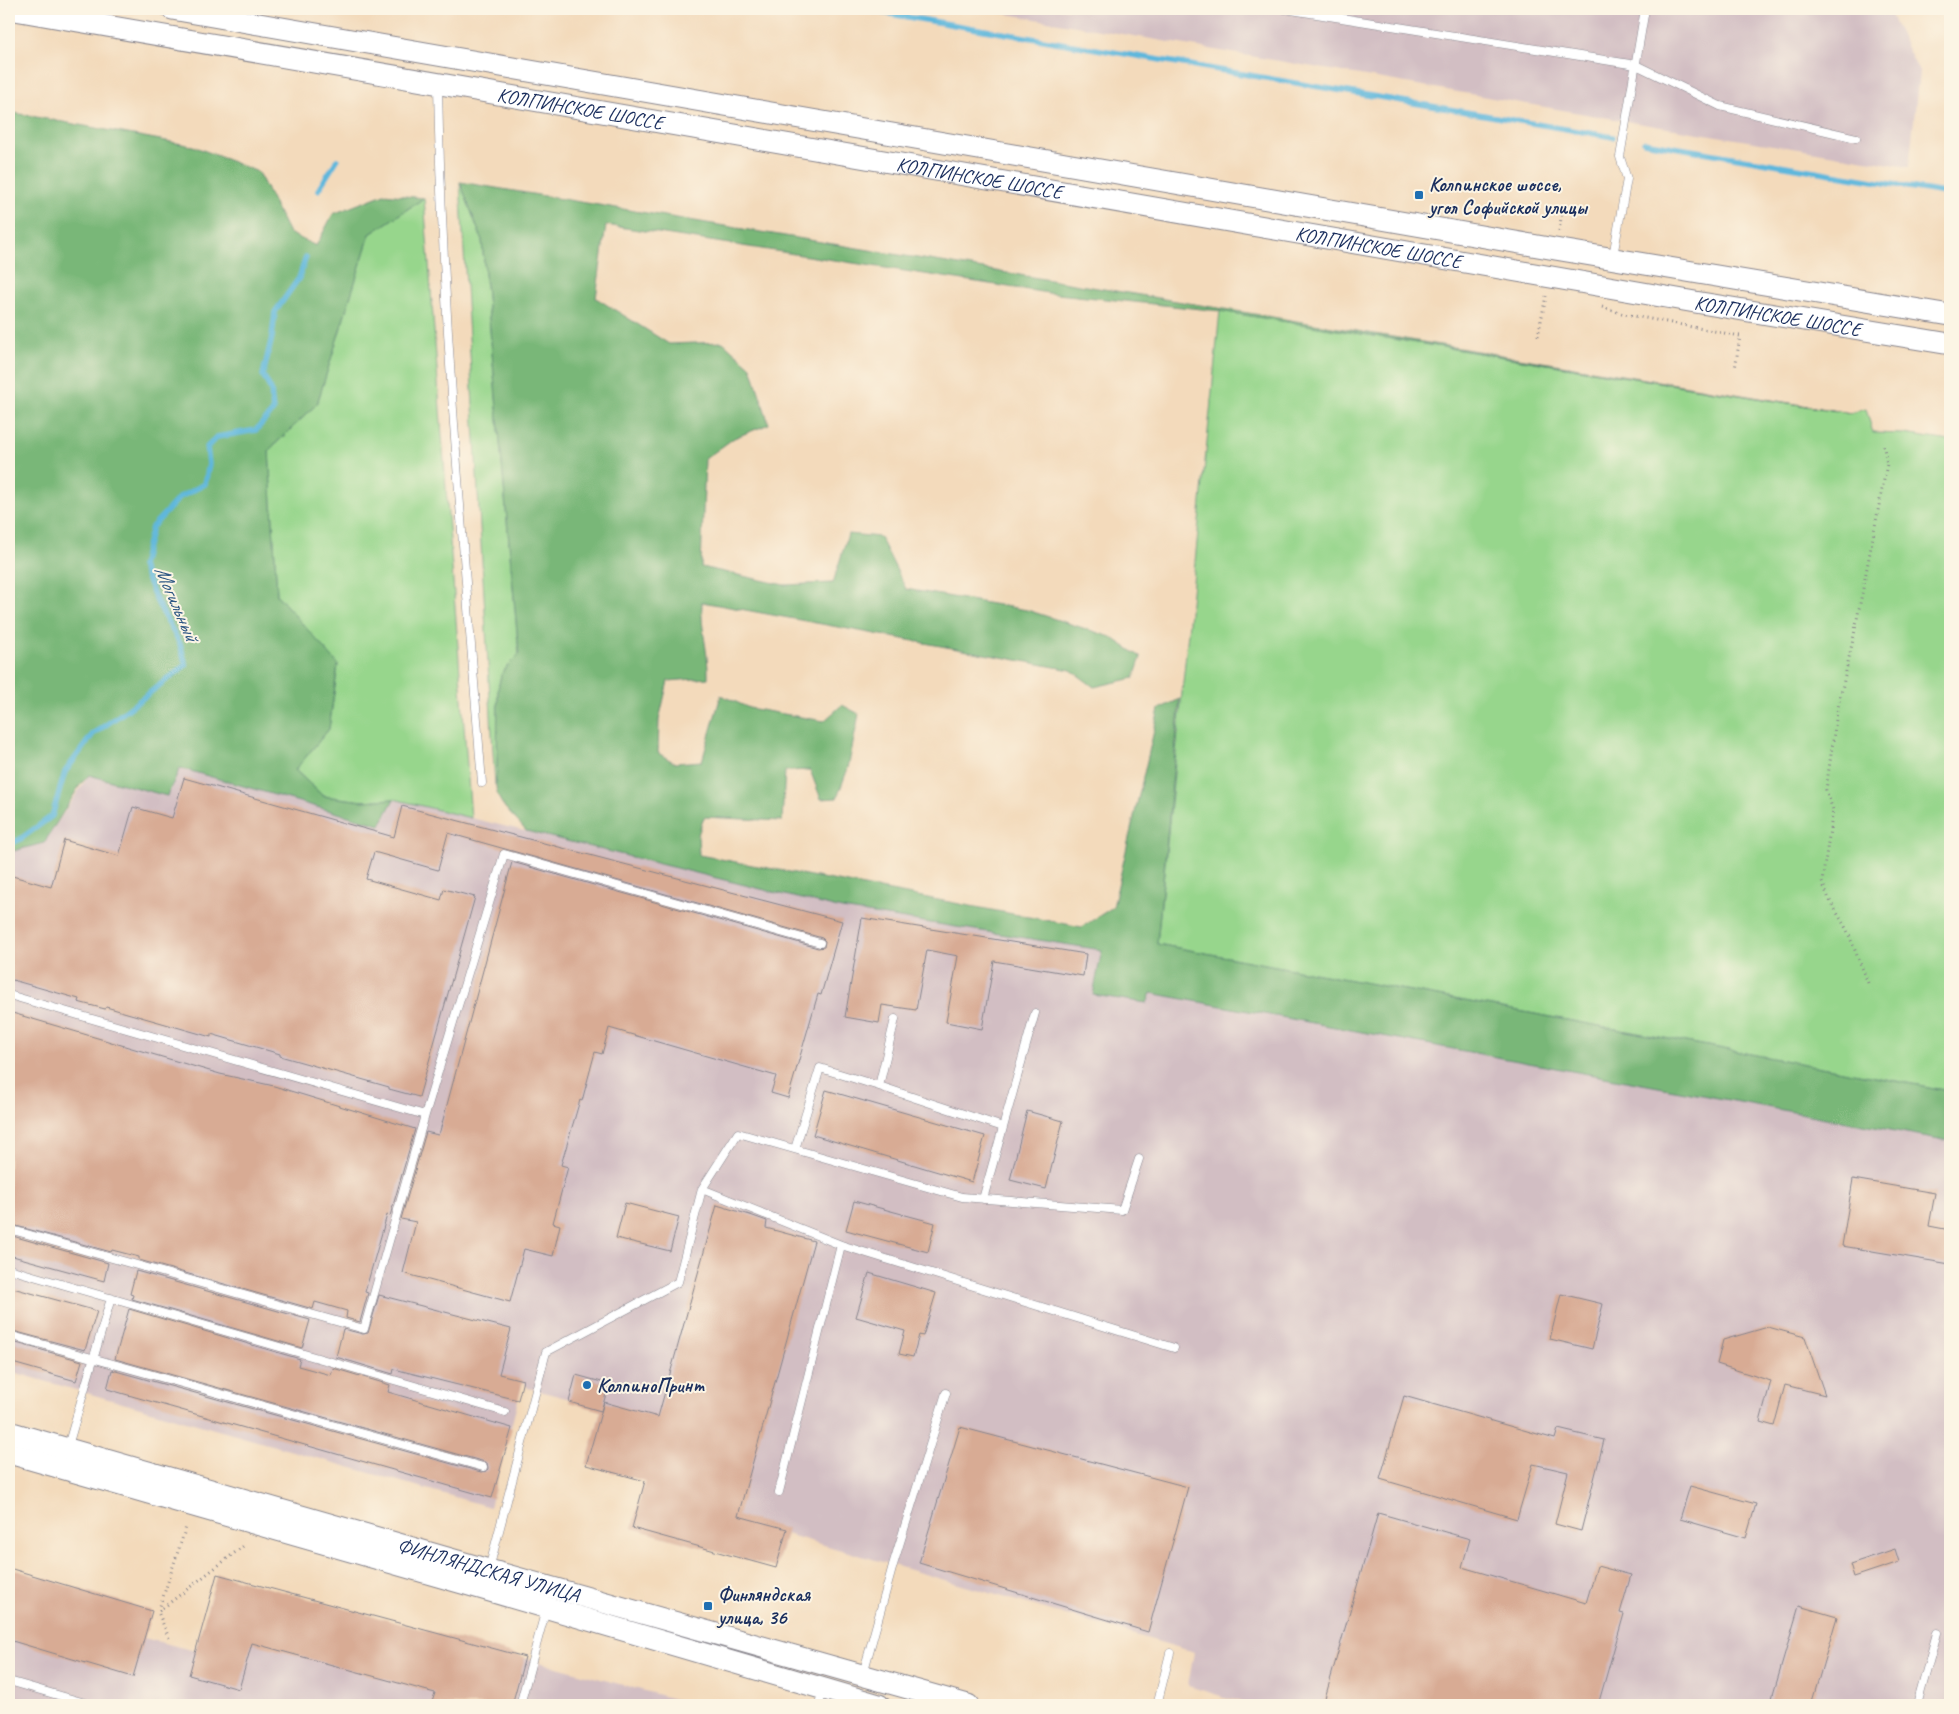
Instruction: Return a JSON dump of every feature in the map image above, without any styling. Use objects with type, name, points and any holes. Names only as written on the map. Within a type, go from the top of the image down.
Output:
[{"type":"main road","name":"КОЛПИНСКОЕ ШОССЕ","points":[[9,9],[1695,302],[1950,344]]},
{"type":"main road","name":"КОЛПИНСКОЕ ШОССЕ","points":[[172,9],[1950,315]]},
{"type":"main road","name":"ФИНЛЯНДСКАЯ УЛИЦА","points":[[9,1432],[65,1458],[549,1598],[863,1676],[968,1705]]},
{"type":"main road","name":"ФИНЛЯНДСКАЯ УЛИЦА","points":[[9,1453],[65,1458]]},
{"type":"main road","name":"ФИНЛЯНДСКАЯ УЛИЦА","points":[[549,1598],[821,1697],[879,1705]]},
{"type":"lane","points":[[1285,9],[1636,64],[1720,106],[1856,138]]},
{"type":"lane","points":[[1613,258],[1627,179],[1620,157],[1645,9]]},
{"type":"lane","points":[[438,84],[439,156],[448,332],[482,783]]},
{"type":"lane","points":[[9,1229],[364,1329],[425,1115],[504,854],[820,943]]},
{"type":"lane","points":[[9,995],[425,1115]]},
{"type":"lane","points":[[983,1199],[1035,1013]]},
{"type":"lane","points":[[879,1086],[895,1019]]},
{"type":"lane","points":[[795,1149],[820,1068],[1003,1127]]},
{"type":"lane","points":[[486,1579],[546,1352],[678,1282],[702,1189],[738,1133],[962,1197],[1122,1210],[1139,1159]]},
{"type":"lane","points":[[702,1189],[841,1245],[1174,1348]]},
{"type":"lane","points":[[779,1492],[841,1245]]},
{"type":"lane","points":[[9,1269],[505,1412]]},
{"type":"lane","points":[[65,1458],[111,1298]]},
{"type":"lane","points":[[9,1335],[483,1467]]},
{"type":"lane","points":[[863,1676],[893,1565],[946,1393]]},
{"type":"lane","points":[[520,1705],[549,1598]]},
{"type":"lane","points":[[1917,1705],[1937,1633]]},
{"type":"lane","points":[[1157,1705],[1170,1653]]},
{"type":"lane","points":[[9,1681],[92,1705]]},
{"type":"path","points":[[1558,237],[1562,212]]},
{"type":"path","points":[[1538,336],[1547,291]]},
{"type":"path","points":[[1595,305],[1624,314],[1740,336],[1735,369]]},
{"type":"path","points":[[1868,984],[1847,930],[1829,900],[1822,882],[1833,810],[1826,790],[1837,712],[1854,635],[1886,464],[1883,443]]},
{"type":"path","points":[[169,1638],[158,1612],[186,1526]]},
{"type":"path","points":[[158,1612],[246,1544]]},
{"type":"shaded area","points":[[978,9],[1888,9],[1919,72],[1909,167],[1649,125]]},
{"type":"shaded area","points":[[179,768],[380,825],[394,799],[842,909],[1102,950],[1093,994],[1147,1003],[1150,993],[1950,1141],[1950,1705],[1251,1705],[1188,1686],[1194,1652],[786,1534],[776,1568],[632,1528],[645,1481],[586,1465],[601,1411],[569,1402],[570,1399],[528,1388],[523,1381],[490,1507],[9,1371],[9,852],[44,843],[89,775],[167,796]]},
{"type":"shaded area","points":[[9,1568],[152,1611],[144,1638],[195,1651],[217,1574],[696,1705],[9,1705]]},
{"type":"green space","points":[[9,112],[193,146],[258,172],[289,233],[316,246],[333,214],[384,194],[424,198],[370,234],[317,404],[269,450],[277,595],[338,664],[329,729],[295,770],[323,796],[363,801],[394,799],[380,825],[180,768],[167,796],[89,775],[80,785],[44,843],[9,852]]},
{"type":"green space","points":[[460,182],[482,240],[519,655],[501,675],[498,689],[497,773],[495,785]]},
{"type":"green space","points":[[460,182],[1850,413],[1220,311],[1048,293],[606,225],[596,298],[669,344],[723,342],[751,367],[769,424],[734,438],[705,459],[701,567],[784,585],[833,583],[848,534],[880,537],[906,589],[1027,610],[1111,637],[1141,657],[1134,678],[1094,687],[1071,670],[702,602],[708,678],[668,681],[659,720],[658,753],[675,763],[702,761],[721,695],[749,708],[824,721],[842,705],[859,714],[848,768],[837,798],[821,799],[810,770],[785,771],[782,821],[704,817],[698,835],[699,855],[1082,927],[1113,907],[1159,709],[1180,699],[1157,944],[1950,1091],[1950,1141],[1151,993],[1147,1003],[1093,995],[1102,950],[842,909],[526,831],[503,805],[499,798],[496,782],[498,689],[501,675],[519,654],[482,240]]},
{"type":"green space","points":[[424,198],[471,818],[394,799],[363,801],[323,796],[295,770],[329,729],[338,665],[277,595],[269,450],[317,404],[370,234]]},
{"type":"green space","points":[[1220,311],[1850,413],[1866,409],[1873,433],[1904,434],[1950,441],[1950,1091],[1157,944]]},
{"type":"building","points":[[184,778],[394,837],[402,806],[842,921],[821,995],[818,994],[788,1098],[771,1093],[776,1076],[609,1028],[602,1054],[595,1052],[582,1101],[580,1100],[561,1165],[568,1167],[553,1223],[560,1225],[553,1256],[524,1249],[510,1302],[403,1273],[416,1222],[401,1219],[426,1132],[438,1135],[440,1131],[512,862],[818,948],[824,947],[825,941],[822,938],[448,833],[438,870],[374,852],[366,879],[441,900],[444,889],[475,897],[419,1097],[211,1034],[211,1037],[106,1007],[105,1009],[78,1002],[79,999],[9,979],[9,875],[51,887],[64,840],[119,856],[133,807],[172,818]]},
{"type":"building","points":[[862,918],[1086,954],[1083,976],[994,961],[982,1029],[946,1022],[958,956],[927,950],[916,1010],[882,1005],[879,1023],[845,1017]]},
{"type":"building","points":[[9,1012],[220,1074],[274,1086],[415,1129],[390,1216],[387,1215],[365,1292],[368,1293],[360,1322],[346,1318],[347,1311],[315,1302],[313,1309],[139,1260],[139,1257],[112,1250],[111,1252],[9,1224]]},
{"type":"building","points":[[826,1090],[985,1136],[972,1182],[813,1135]]},
{"type":"building","points":[[1027,1111],[1063,1121],[1046,1189],[1010,1180]]},
{"type":"building","points":[[1853,1179],[1935,1193],[1929,1226],[1950,1230],[1950,1264],[1842,1246]]},
{"type":"building","points":[[854,1201],[935,1223],[928,1252],[846,1230]]},
{"type":"building","points":[[625,1203],[679,1217],[670,1251],[616,1238]]},
{"type":"building","points":[[717,1205],[767,1221],[766,1228],[814,1241],[738,1516],[787,1529],[776,1568],[632,1528],[645,1481],[586,1465],[604,1402],[658,1417]]},
{"type":"building","points":[[9,1235],[108,1263],[104,1281],[9,1255]]},
{"type":"building","points":[[136,1271],[310,1320],[302,1348],[132,1299],[133,1295],[130,1294]]},
{"type":"building","points":[[869,1273],[936,1293],[923,1336],[919,1335],[913,1357],[899,1354],[905,1331],[856,1317]]},
{"type":"building","points":[[9,1287],[97,1311],[85,1350],[9,1330]]},
{"type":"building","points":[[1561,1294],[1603,1304],[1592,1349],[1550,1339]]},
{"type":"building","points":[[379,1295],[511,1329],[499,1374],[523,1380],[518,1400],[394,1369],[393,1374],[336,1357],[343,1329],[363,1334],[368,1333]]},
{"type":"building","points":[[129,1309],[300,1359],[298,1366],[331,1375],[333,1368],[390,1385],[388,1392],[512,1428],[492,1498],[107,1389],[112,1370],[481,1472],[487,1471],[488,1468],[485,1462],[115,1359]]},
{"type":"building","points":[[1768,1327],[1805,1337],[1825,1395],[1785,1385],[1774,1426],[1760,1422],[1771,1381],[1717,1364],[1723,1340]]},
{"type":"building","points":[[9,1341],[82,1361],[76,1381],[9,1362]]},
{"type":"building","points":[[576,1375],[609,1384],[601,1411],[569,1402]]},
{"type":"building","points":[[1404,1396],[1555,1439],[1558,1429],[1604,1440],[1581,1531],[1555,1524],[1568,1472],[1533,1464],[1517,1519],[1380,1479]]},
{"type":"building","points":[[960,1427],[1188,1487],[1148,1632],[919,1563]]},
{"type":"building","points":[[1690,1486],[1756,1504],[1746,1538],[1680,1519]]},
{"type":"building","points":[[1378,1513],[1470,1539],[1462,1567],[1586,1603],[1597,1566],[1631,1575],[1620,1613],[1624,1614],[1598,1705],[1323,1705]]},
{"type":"building","points":[[1895,1549],[1899,1562],[1854,1577],[1850,1564]]},
{"type":"building","points":[[9,1568],[152,1611],[133,1677],[9,1640]]},
{"type":"building","points":[[217,1574],[525,1657],[512,1705],[431,1705],[435,1693],[252,1643],[239,1689],[189,1675]]},
{"type":"building","points":[[1799,1606],[1837,1617],[1811,1705],[1770,1705]]},
{"type":"waterway","points":[[861,9],[1613,137]]},
{"type":"waterway","points":[[1644,142],[1950,194]]},
{"type":"waterway","points":[[318,190],[337,160]]},
{"type":"waterway","name":"Могильный","points":[[9,844],[19,840],[52,816],[65,772],[93,734],[186,665],[180,644],[157,602],[142,566],[152,527],[180,497],[205,484],[209,464],[207,447],[217,437],[256,430],[273,411],[271,390],[263,375],[272,337],[275,312],[299,278],[306,257]]},
{"type":"place","name":"Колпинское шоссе, угол Софийской улицы","points":[[1419,195]]},
{"type":"place","name":"КолпиноПринт","points":[[587,1385]]},
{"type":"place","name":"Финляндская улица, 36","points":[[708,1606]]}]
